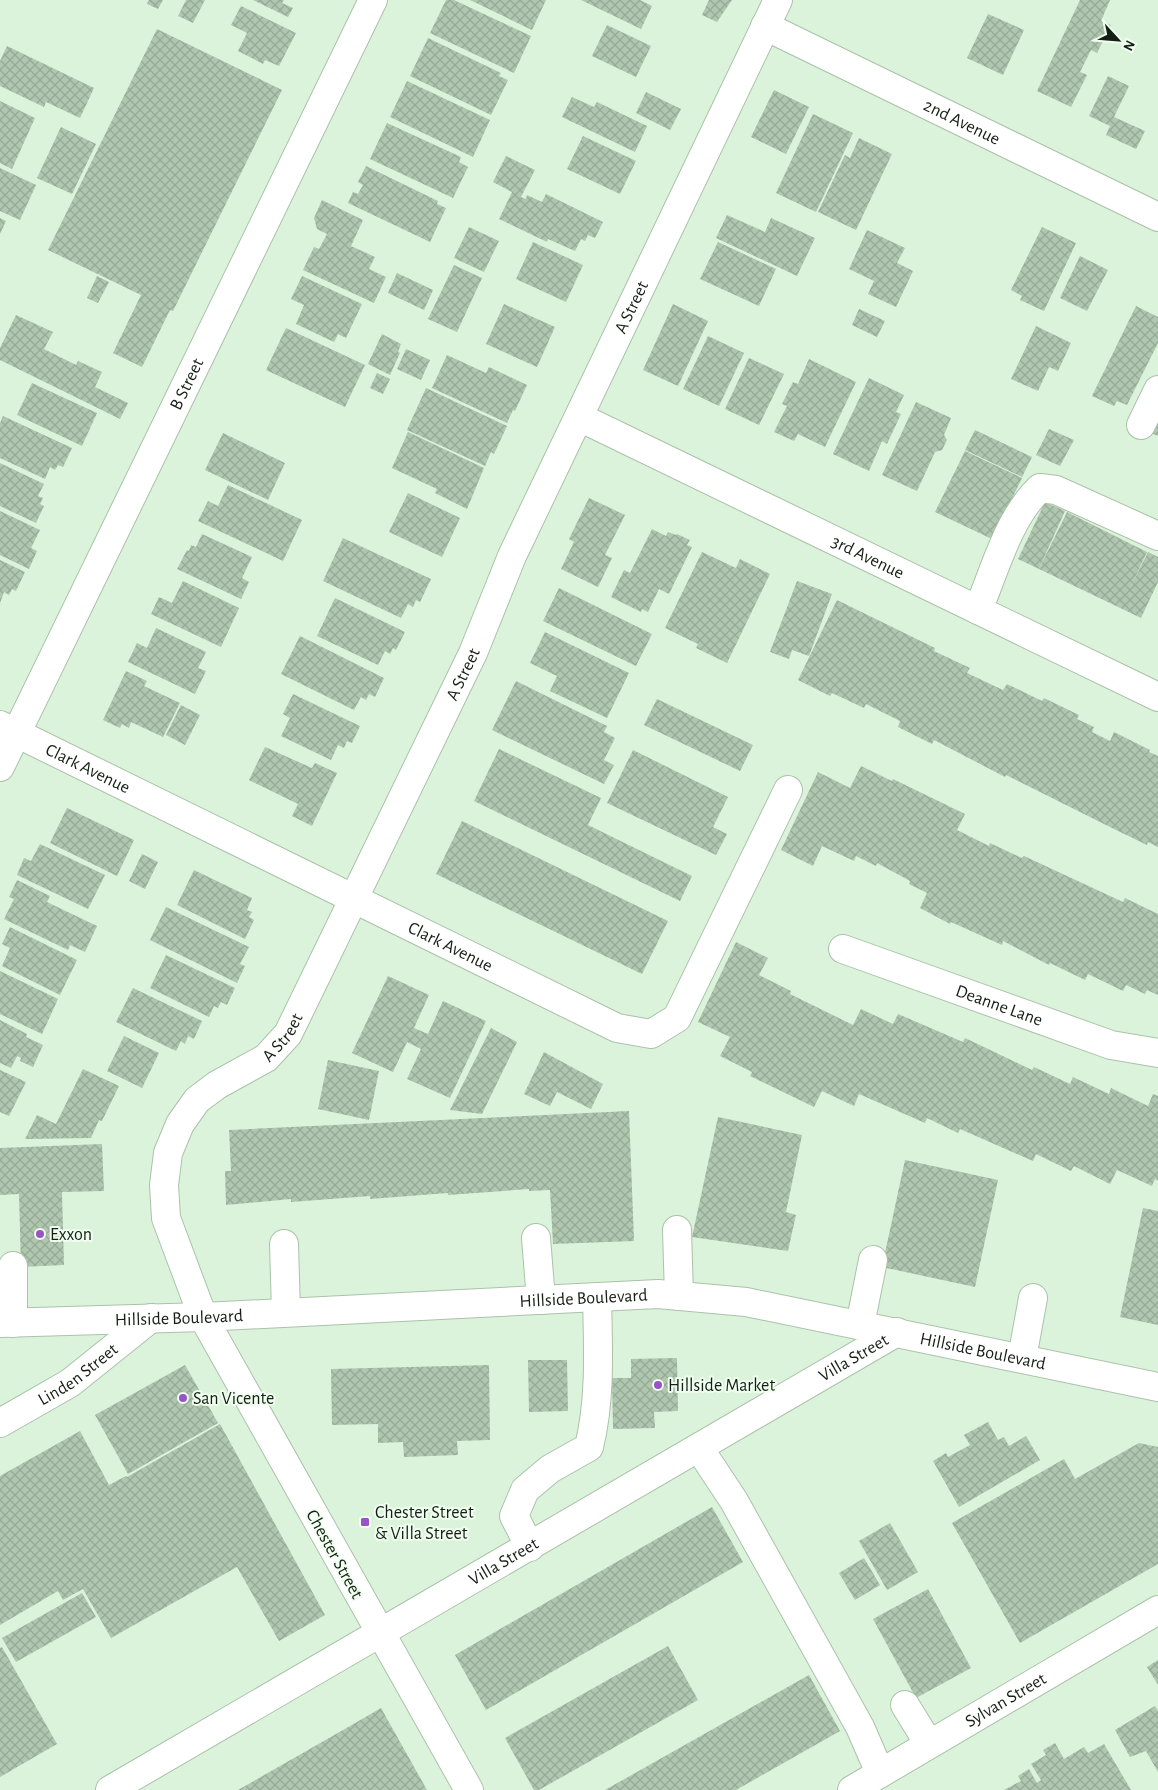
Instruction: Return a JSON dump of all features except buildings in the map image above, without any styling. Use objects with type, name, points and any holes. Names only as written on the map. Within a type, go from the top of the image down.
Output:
[{"type":"street","name":"B Street","points":[[0,767],[8,729],[373,0]]},
{"type":"street","name":"A Street","points":[[203,1317],[166,1218],[164,1185],[168,1153],[180,1124],[197,1100],[217,1085],[266,1058],[288,1034],[473,653],[512,556],[778,0]]},
{"type":"street","name":"2nd Avenue","points":[[765,26],[1158,217]]},
{"type":"street","points":[[1141,424],[1158,390]]},
{"type":"street","name":"3rd Avenue","points":[[579,417],[1158,697]]},
{"type":"street","points":[[978,610],[1012,527],[1030,497],[1040,488],[1056,490],[1158,536]]},
{"type":"street","name":"Clark Avenue","points":[[8,729],[617,1028],[650,1034],[677,1018],[788,790]]},
{"type":"street","name":"Deanne Lane","points":[[843,949],[1111,1045],[1158,1053]]},
{"type":"street","points":[[677,1230],[679,1296]]},
{"type":"street","points":[[536,1238],[541,1300]]},
{"type":"street","points":[[284,1244],[286,1312]]},
{"type":"street","points":[[860,1325],[872,1260]]},
{"type":"street","points":[[6,1323],[12,1266]]},
{"type":"street","name":"Hillside Boulevard","points":[[6,1323],[203,1317],[658,1294],[746,1302],[1022,1358],[1158,1388]]},
{"type":"street","points":[[530,1547],[514,1516],[525,1490],[550,1469],[589,1447],[596,1401],[598,1353],[597,1297]]},
{"type":"street","points":[[1022,1358],[1033,1298]]},
{"type":"street","name":"Chester Street","points":[[203,1317],[469,1790]]},
{"type":"street","name":"Linden Street","points":[[0,1423],[70,1383],[151,1318]]},
{"type":"street","name":"Villa Street","points":[[110,1790],[897,1332]]},
{"type":"street","points":[[699,1448],[734,1501],[860,1727],[880,1773]]},
{"type":"street","name":"Sylvan Street","points":[[852,1790],[1158,1610]]},
{"type":"street","points":[[905,1705],[929,1744]]},
{"type":"place","name":"Exxon","points":[[40,1234]]},
{"type":"place","name":"Hillside Market","points":[[658,1385]]},
{"type":"place","name":"San Vicente","points":[[183,1398]]},
{"type":"place","name":"Chester Street & Villa Street","points":[[365,1522]]}]
